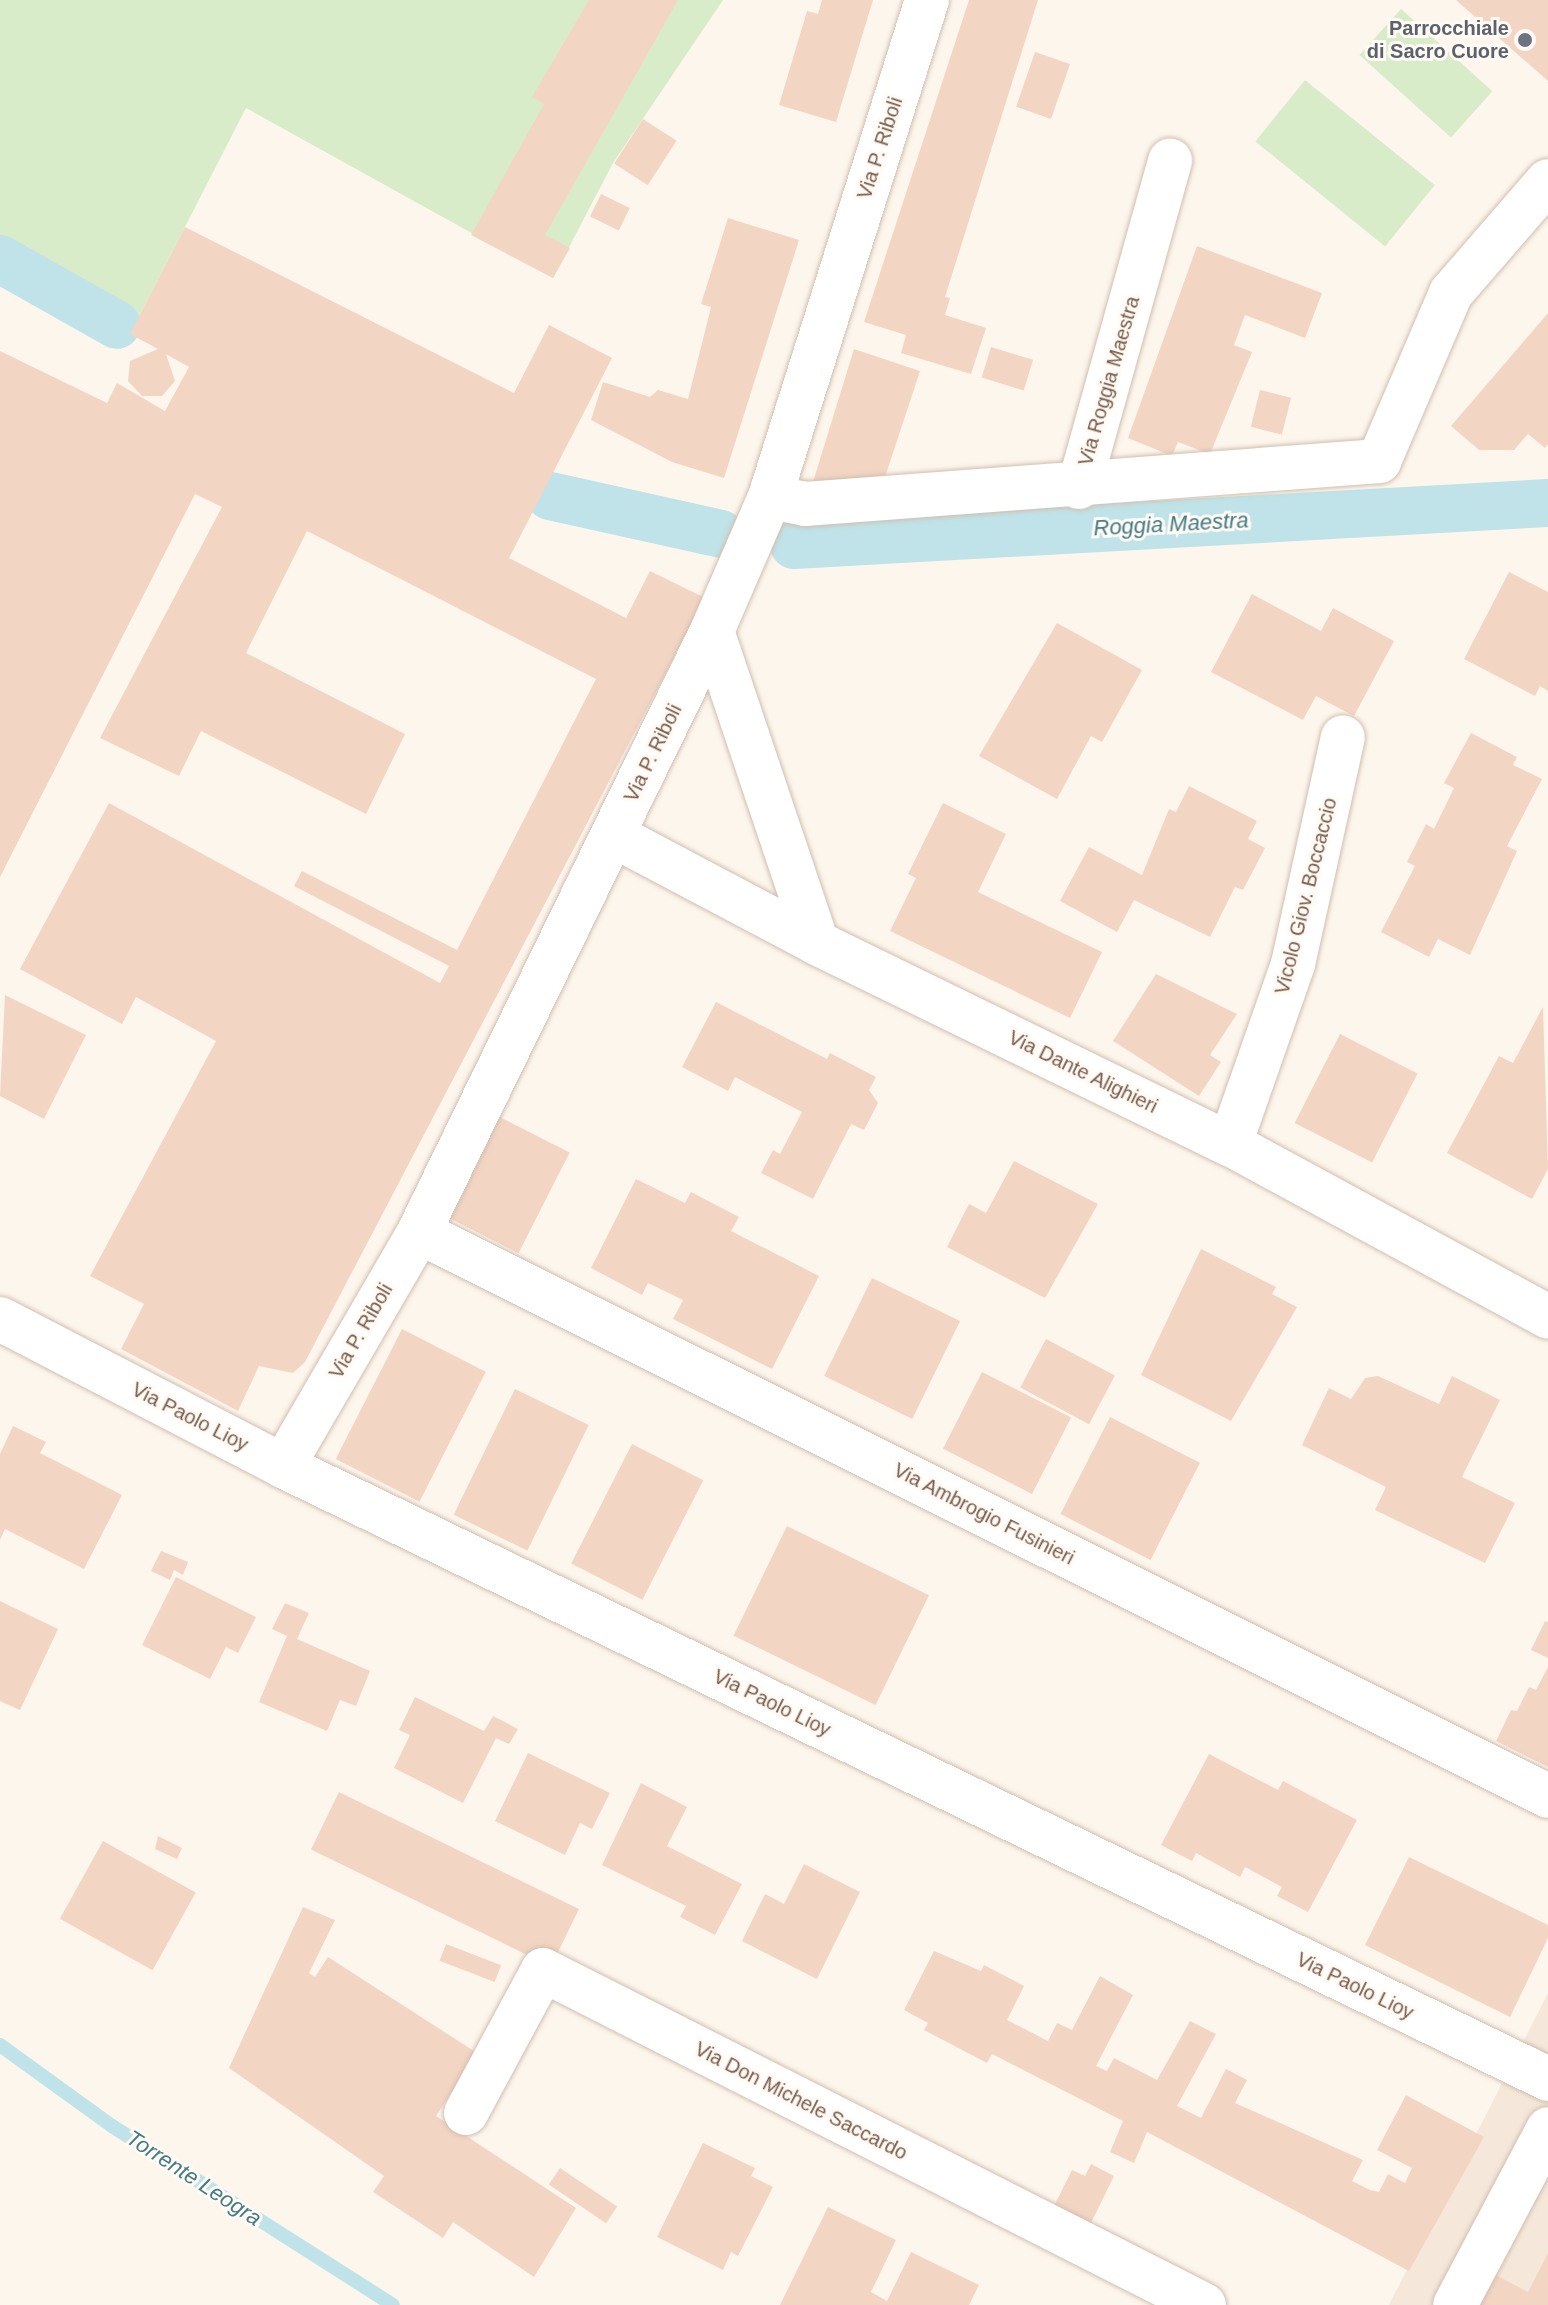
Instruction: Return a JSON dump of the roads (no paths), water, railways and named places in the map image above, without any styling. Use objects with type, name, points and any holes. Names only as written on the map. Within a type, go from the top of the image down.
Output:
[{"type":"street","name":"Via P. Riboli","points":[[283,1466],[419,1232],[712,631],[770,497],[927,0]]},
{"type":"street","name":"Via Roggia Maestra","points":[[770,497],[805,504],[1079,487],[1170,160]]},
{"type":"street","points":[[1079,487],[1379,461],[1451,293],[1548,181]]},
{"type":"street","points":[[712,631],[817,943]]},
{"type":"street","name":"Vicolo Giov. Boccaccio","points":[[1230,1144],[1293,964],[1343,737]]},
{"type":"street","name":"Via Dante Alighieri","points":[[613,835],[817,943],[1230,1144],[1548,1317]]},
{"type":"street","name":"Via Ambrogio Fusinieri","points":[[419,1232],[1548,1796]]},
{"type":"street","name":"Via Paolo Lioy","points":[[0,1319],[283,1466],[1548,2079]]},
{"type":"street","name":"Via Don Michele Saccardo","points":[[466,2113],[543,1970],[1204,2305]]},
{"type":"street","points":[[1455,2305],[1548,2129]]},
{"type":"waterway","name":"Roggia Maestra","points":[[0,259],[117,325]]},
{"type":"waterway","name":"Roggia Maestra","points":[[550,496],[721,534]]},
{"type":"waterway","name":"Roggia Maestra","points":[[794,545],[1548,503]]},
{"type":"waterway","name":"Torrente Leogra","points":[[0,2045],[112,2126],[393,2305]]},
{"type":"place","name":"Parrocchiale di Sacro Cuore","points":[[1525,40]]}]
